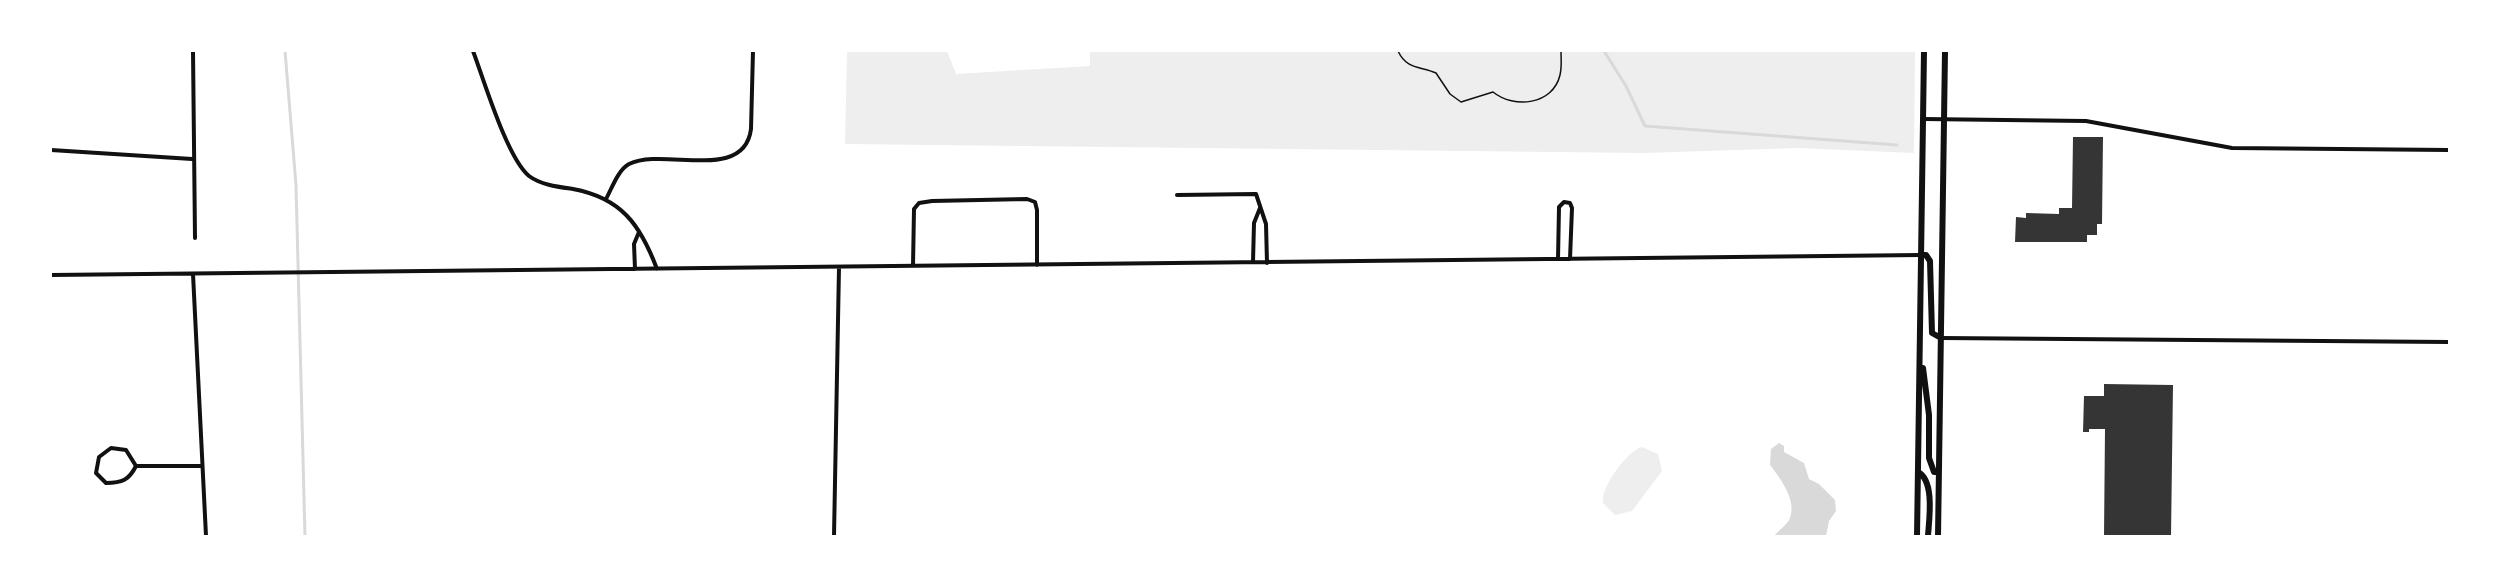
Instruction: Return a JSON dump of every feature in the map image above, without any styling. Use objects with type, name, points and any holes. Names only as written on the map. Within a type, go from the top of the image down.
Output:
[{"type":"main road","points":[[1917,536],[1924,51]]},
{"type":"main road","points":[[1938,536],[1945,51]]},
{"type":"main road","points":[[1921,255],[1926,255],[1930,261],[1932,333],[1941,338]]},
{"type":"main road","points":[[1920,338],[1929,415],[1929,458],[1934,472],[1939,472]]},
{"type":"main road","points":[[1918,472],[1923,474],[1928,486],[1928,536]]},
{"type":"street","points":[[193,51],[192,159],[195,238]]},
{"type":"street","points":[[473,51],[514,157],[529,176],[552,186],[594,193],[616,205],[639,231],[657,269]]},
{"type":"street","points":[[606,199],[621,171],[629,164],[657,159],[720,160],[732,157],[742,150],[749,140],[752,129],[753,51]]},
{"type":"street","points":[[1923,119],[2086,121],[2232,148],[2449,150]]},
{"type":"street","points":[[51,150],[192,159]]},
{"type":"street","points":[[1177,195],[1256,194],[1266,224],[1267,263]]},
{"type":"street","points":[[913,266],[914,209],[920,203],[992,200],[1035,202],[1037,265]]},
{"type":"street","points":[[1558,259],[1559,207],[1564,202],[1570,203],[1572,208],[1570,259]]},
{"type":"street","points":[[1253,263],[1254,224],[1260,207]]},
{"type":"street","points":[[635,269],[634,244],[639,231]]},
{"type":"street","points":[[51,275],[1921,255]]},
{"type":"street","points":[[834,536],[839,267]]},
{"type":"street","points":[[193,274],[206,536]]},
{"type":"street","points":[[1941,338],[2449,342]]},
{"type":"street","points":[[111,448],[126,450],[136,466],[132,475],[117,483],[106,483],[96,473],[99,456],[111,448]]},
{"type":"street","points":[[136,466],[201,466]]},
{"type":"path","points":[[1398,51],[1404,62],[1410,66],[1436,73],[1453,98],[1461,102],[1493,92],[1509,102],[1519,103],[1539,99],[1551,90],[1560,75],[1561,51]]},
{"type":"shaded area","points":[[847,51],[947,51],[956,74],[1090,66],[1090,51],[1915,51],[1914,153],[1798,148],[1644,153],[845,144]]},
{"type":"shaded area","points":[[1779,443],[1784,446],[1784,452],[1804,463],[1809,479],[1819,484],[1835,500],[1836,511],[1829,521],[1826,536],[1774,536],[1790,518],[1792,511],[1786,490],[1770,465],[1771,449]]},
{"type":"shaded area","points":[[1642,447],[1658,454],[1662,471],[1632,511],[1615,515],[1603,503],[1606,488],[1629,455]]},
{"type":"building","points":[[2073,137],[2103,137],[2102,224],[2097,224],[2097,235],[2087,235],[2087,242],[2015,242],[2016,217],[2026,218],[2026,213],[2059,214],[2059,208],[2072,208]]},
{"type":"building","points":[[2104,384],[2173,385],[2171,536],[2104,536],[2105,429],[2089,429],[2089,432],[2083,432],[2084,396],[2104,396]]},
{"type":"waterway","points":[[285,51],[296,185],[305,536]]},
{"type":"waterway","points":[[1604,51],[1626,86],[1645,126],[1897,145]]}]
